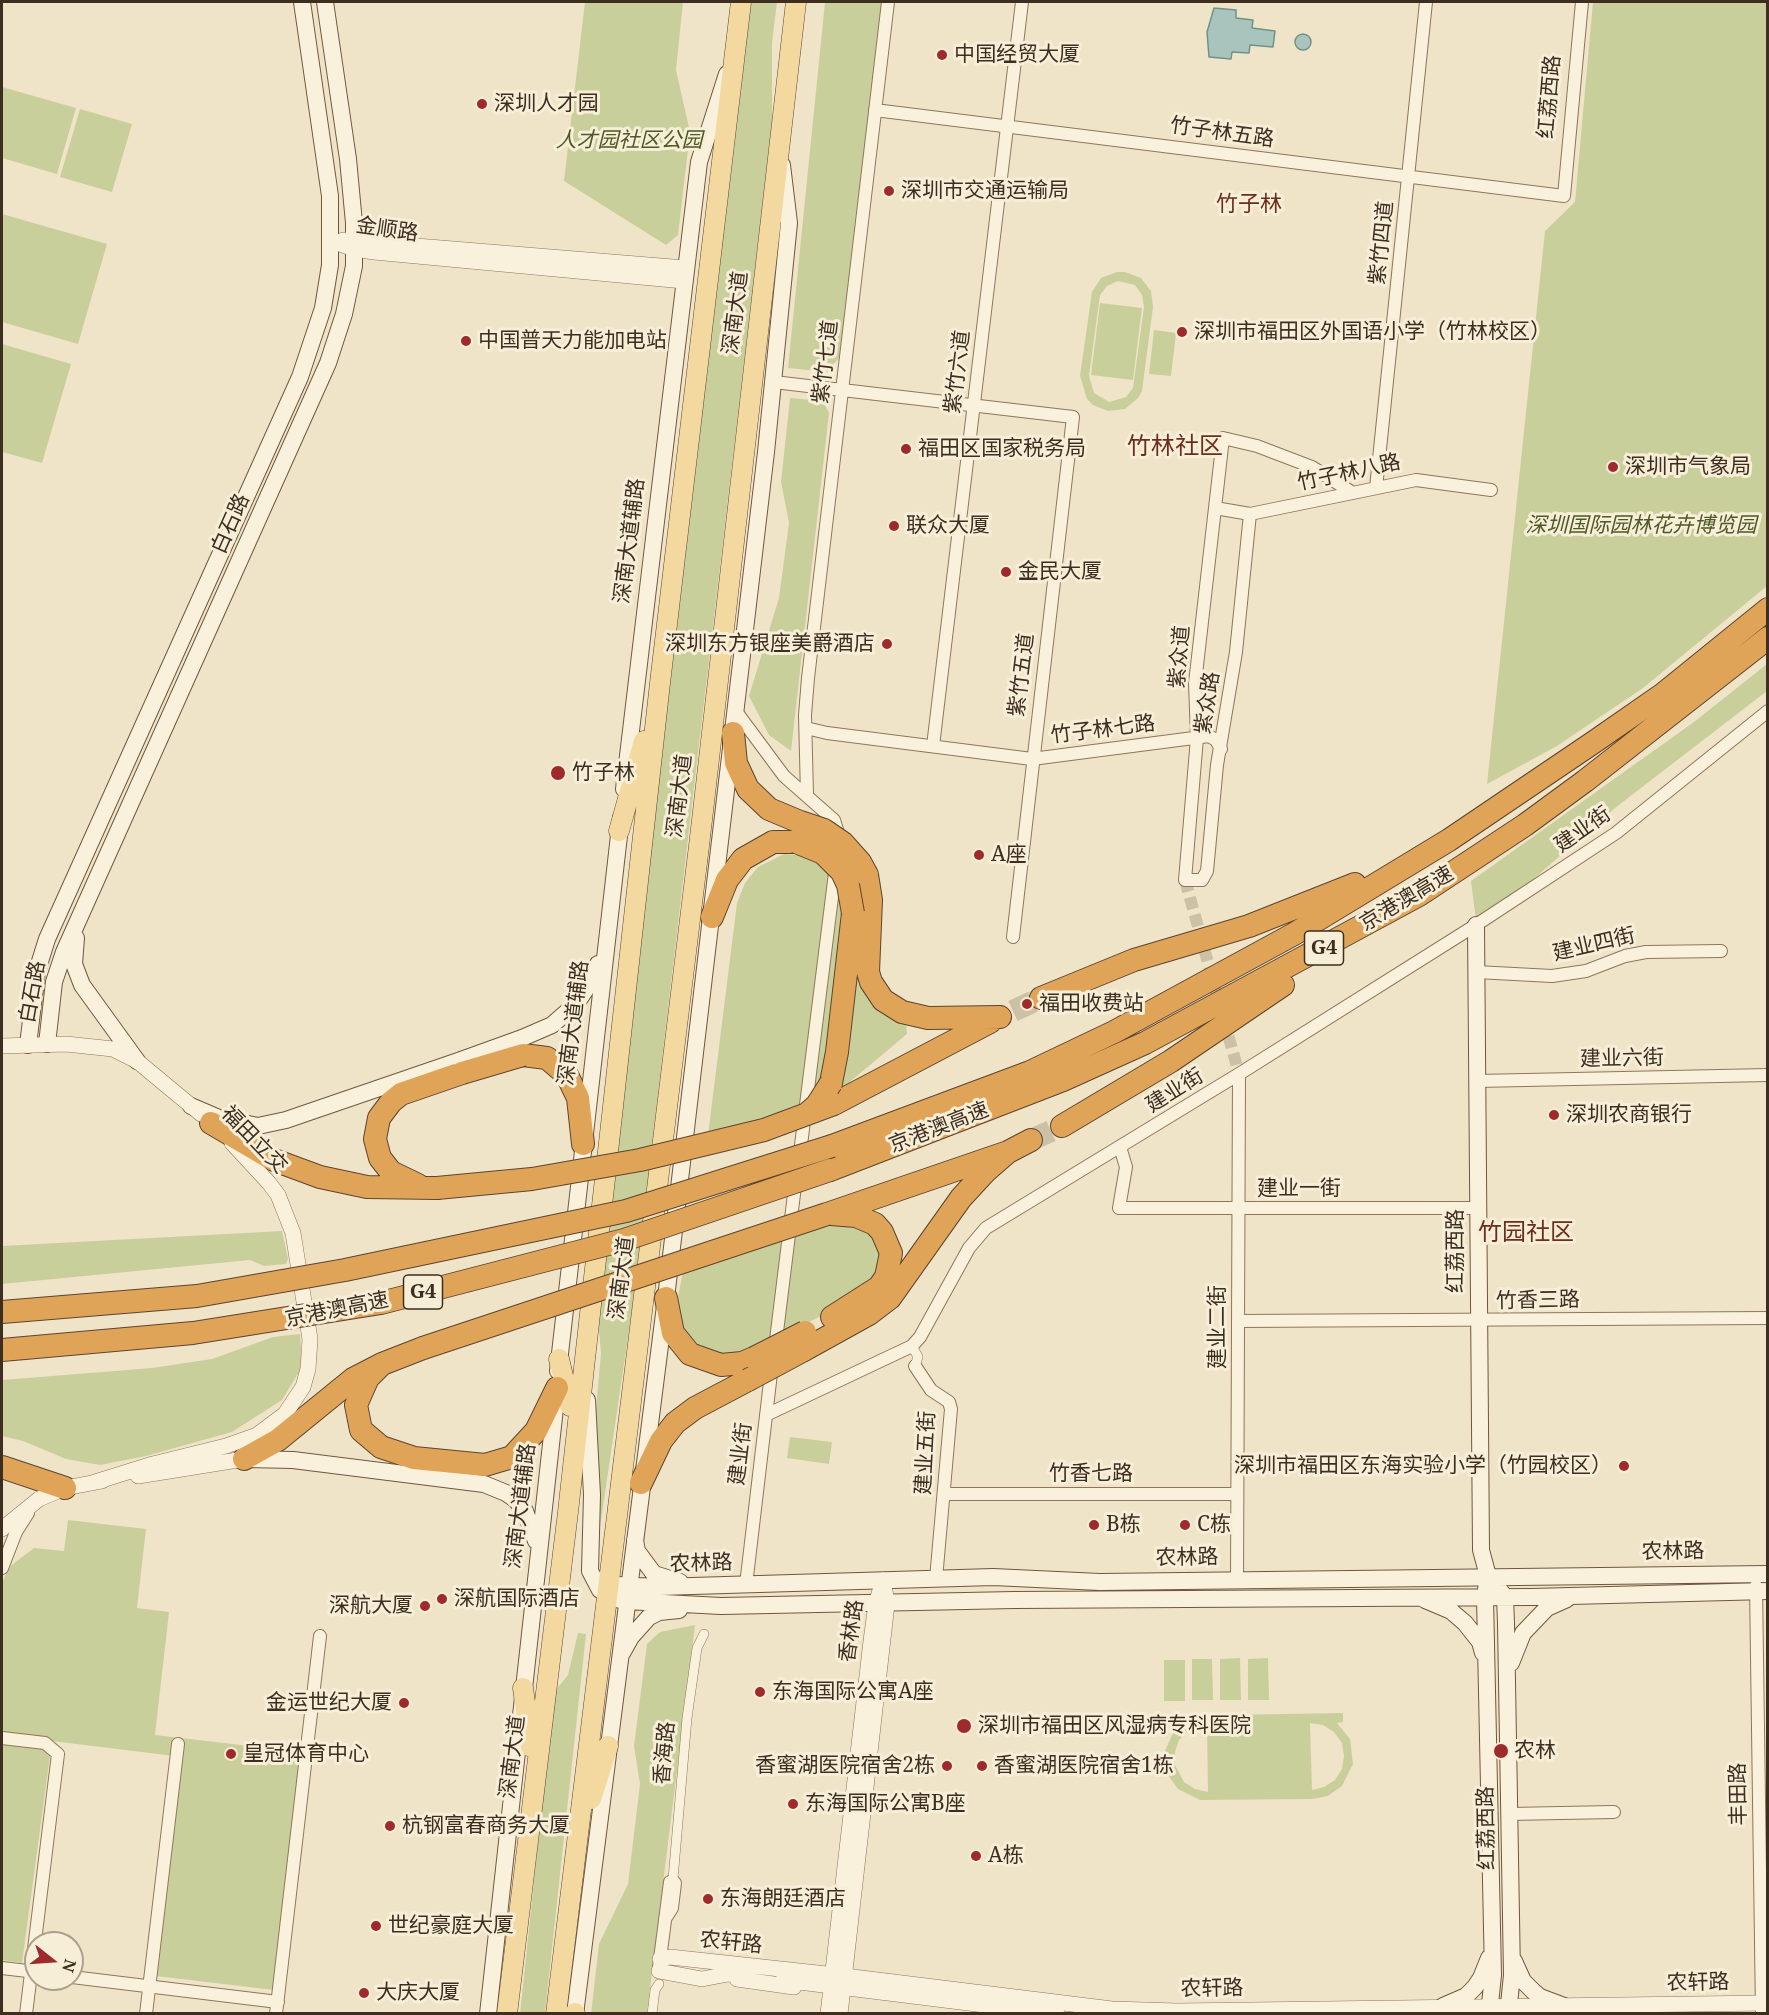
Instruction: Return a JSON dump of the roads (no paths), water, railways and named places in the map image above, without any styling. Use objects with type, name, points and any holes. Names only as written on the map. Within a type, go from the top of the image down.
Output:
[{"type":"highway","name":"京港澳高速","points":[[2,1312],[196,1296],[345,1270],[626,1211],[831,1146],[1030,1072],[1114,1032],[1294,934],[1449,840],[1663,694],[1767,609]]},
{"type":"highway","name":"京港澳高速","points":[[2,1350],[193,1333],[381,1303],[624,1240],[830,1170],[1063,1080],[1145,1043],[1419,895],[1525,825],[1576,788],[1767,638]]},
{"type":"highway","points":[[733,733],[736,763],[748,789],[842,872],[848,885],[853,913],[832,1094]]},
{"type":"highway","points":[[211,1123],[274,1160],[320,1177],[367,1187],[437,1188],[542,1177],[640,1161],[718,1143],[796,1119],[818,1106],[832,1094],[1006,1014],[928,1018],[902,1012],[883,1000],[871,982],[868,972],[871,900],[867,875],[860,862],[843,843],[824,830],[798,832],[773,842],[743,859],[727,880],[712,917]]},
{"type":"highway","points":[[1041,998],[1134,960],[1283,914],[1449,840]]},
{"type":"highway","points":[[1062,1126],[1171,1061],[1419,895]]},
{"type":"highway","points":[[437,1188],[409,1183],[391,1172],[376,1150],[376,1129],[385,1109],[401,1094],[462,1066],[523,1046],[547,1058],[567,1075],[578,1098],[583,1144]]},
{"type":"highway","points":[[244,1459],[278,1440],[337,1390],[381,1364],[1008,1152],[1031,1140]]},
{"type":"highway","points":[[666,1298],[673,1333],[680,1345],[690,1354],[721,1365],[742,1363],[869,1314],[890,1298],[961,1198],[1008,1152]]},
{"type":"highway","points":[[641,1483],[661,1441],[675,1423],[695,1408],[748,1380],[873,1293],[886,1276],[891,1253],[887,1241],[875,1224],[856,1216],[827,1214]]},
{"type":"highway","points":[[381,1364],[368,1378],[356,1405],[361,1430],[381,1447],[414,1466],[468,1472],[512,1456],[536,1431],[557,1388]]},
{"type":"highway","points":[[2,1467],[57,1491]]},
{"type":"main road","name":"白石路","points":[[28,1045],[35,982],[46,939],[300,377],[323,308],[331,241],[328,174],[302,2]]},
{"type":"main road","name":"白石路","points":[[47,1044],[54,982],[85,905],[328,363],[350,291],[355,244],[350,170],[325,2]]},
{"type":"main road","name":"深南大道","points":[[507,2013],[741,2]]},
{"type":"main road","name":"深南大道","points":[[556,2013],[576,1847],[618,1591],[699,846],[796,2]]},
{"type":"main road","name":"深南大道辅路","points":[[488,2013],[583,1144],[684,274],[699,162],[737,45]]},
{"type":"main road","points":[[575,2013],[618,1665],[618,1591],[634,1537],[666,1298],[774,382],[789,223],[779,143]]},
{"type":"main road","points":[[619,831],[660,683]]},
{"type":"main road","points":[[699,846],[712,917]]},
{"type":"main road","points":[[85,905],[74,948],[77,974],[100,1014],[137,1061]]},
{"type":"main road","name":"红荔西路","points":[[1476,925],[1481,1550],[1488,1576],[1485,1597],[1493,1936],[1490,2010]]},
{"type":"main road","points":[[523,1046],[576,1004],[592,980],[607,935]]},
{"type":"main road","points":[[191,1106],[219,1119],[258,1126],[286,1120],[462,1066]]},
{"type":"main road","points":[[560,1359],[575,1444]]},
{"type":"main road","name":"深南大道","points":[[584,1364],[592,1495],[588,1560],[594,1582],[618,1591]]},
{"type":"main road","points":[[244,1459],[276,1458],[414,1466]]},
{"type":"main road","points":[[468,1472],[516,1500],[525,1511],[538,1548]]},
{"type":"main road","points":[[634,1537],[637,1551],[654,1574],[690,1585]]},
{"type":"main road","name":"红荔西路","points":[[1488,1576],[1505,1597],[1512,1953],[1508,2010]]},
{"type":"main road","name":"农林路","points":[[618,1591],[690,1585],[993,1577],[1100,1582],[1488,1576],[1761,1583]]},
{"type":"main road","name":"农林路","points":[[618,1591],[721,1606],[1505,1597],[1582,1595],[1761,1583]]},
{"type":"main road","points":[[746,1585],[753,1592],[760,1594],[862,1594],[882,1604]]},
{"type":"main road","points":[[1507,1684],[1514,1655],[1523,1633],[1547,1608],[1582,1595]]},
{"type":"main road","points":[[1412,1597],[1451,1611],[1472,1630],[1480,1642],[1487,1674]]},
{"type":"main road","points":[[618,1665],[631,1637],[649,1617],[658,1612],[721,1606]]},
{"type":"main road","points":[[523,1688],[534,1778]]},
{"type":"main road","points":[[576,1847],[608,1746]]},
{"type":"main road","points":[[1443,2006],[1466,1996],[1481,1978],[1493,1936]]},
{"type":"main road","points":[[1512,1953],[1523,1981],[1540,1997],[1564,2006]]},
{"type":"main road","points":[[500,2013],[511,1979]]},
{"type":"street","name":"紫竹七道","points":[[807,795],[808,678],[888,2]]},
{"type":"street","name":"紫竹六道","points":[[933,746],[1022,2]]},
{"type":"street","name":"紫竹四道","points":[[1376,488],[1426,2]]},
{"type":"street","name":"红荔西路","points":[[1564,196],[1582,2]]},
{"type":"street","name":"竹子林五路","points":[[875,110],[1007,124],[1408,178],[1564,196]]},
{"type":"street","name":"金顺路","points":[[331,241],[684,274]]},
{"type":"street","points":[[774,382],[974,405]]},
{"type":"street","name":"紫竹五道","points":[[974,405],[1073,417],[1013,937]]},
{"type":"street","name":"紫众道","points":[[1185,880],[1197,738],[1195,683],[1223,438],[1257,446],[1312,467],[1353,493]]},
{"type":"street","name":"竹子林八路","points":[[1215,508],[1250,514],[1416,480],[1491,490]]},
{"type":"street","name":"紫众路","points":[[1185,880],[1202,880],[1207,871],[1221,749],[1236,652],[1250,514]]},
{"type":"street","points":[[735,710],[784,776],[834,820],[840,837],[766,1415]]},
{"type":"street","name":"建业街","points":[[746,1585],[766,1415],[912,1346],[979,1234],[993,1223],[1239,1074],[1476,925],[1616,833],[1767,711]]},
{"type":"street","name":"竹子林七路","points":[[806,728],[827,733],[1032,759],[1197,738]]},
{"type":"street","points":[[1197,738],[1209,736],[1216,740],[1221,749]]},
{"type":"street","name":"建业四街","points":[[1476,972],[1552,976],[1586,971],[1625,956],[1646,952],[1720,951]]},
{"type":"street","name":"福田立交","points":[[2,1046],[47,1044],[102,1047],[137,1061],[211,1123],[255,1165],[269,1183],[294,1233],[310,1339],[308,1369],[303,1387],[285,1414],[257,1435],[226,1446],[153,1464],[92,1483]]},
{"type":"street","name":"建业二街","points":[[1237,1580],[1239,1074]]},
{"type":"street","name":"建业六街","points":[[1477,1081],[1767,1076]]},
{"type":"street","name":"建业一街","points":[[1120,1147],[1126,1167],[1119,1208],[1478,1208]]},
{"type":"street","name":"竹香三路","points":[[1238,1321],[1767,1318]]},
{"type":"street","name":"建业五街","points":[[912,1346],[918,1357],[915,1366],[931,1390],[949,1402],[951,1409],[936,1579]]},
{"type":"street","name":"福田立交","points":[[2,1529],[29,1505],[57,1491],[92,1483],[244,1459]]},
{"type":"street","points":[[2,1568],[24,1518],[57,1491]]},
{"type":"street","name":"竹香七路","points":[[944,1494],[1237,1494]]},
{"type":"street","name":"香林路","points":[[828,2013],[837,1984],[859,1791],[861,1754],[882,1604],[883,1580]]},
{"type":"street","name":"丰田路","points":[[1761,1583],[1764,2009]]},
{"type":"street","name":"香海路","points":[[673,1879],[688,1709],[697,1648],[704,1634]]},
{"type":"street","points":[[84,1978],[149,1986],[277,2008],[320,1636]]},
{"type":"street","points":[[2,1738],[45,1743],[58,1754],[39,1931]]},
{"type":"street","points":[[146,2013],[178,1744]]},
{"type":"street","points":[[1509,1814],[1614,1812]]},
{"type":"street","points":[[652,2013],[655,1990],[663,1966],[665,1919]]},
{"type":"street","name":"农轩路","points":[[663,1966],[702,1979],[728,1974],[1137,2012],[1371,2011],[1443,2006],[1490,2010],[1564,2006],[1764,2009]]},
{"type":"street","name":"农轩路","points":[[663,1966],[837,1984],[1057,2013]]},
{"type":"street","points":[[2,1968],[24,1971]]},
{"type":"street","name":"香林路","points":[[837,1984],[840,2013]]},
{"type":"street","points":[[26,2013],[30,1991]]},
{"type":"street","name":"农轩路","points":[[1744,2013],[1764,2009]]},
{"type":"water","points":[[1214,8],[1236,10],[1236,18],[1253,20],[1252,28],[1275,31],[1273,47],[1250,45],[1249,53],[1232,52],[1231,59],[1209,57],[1207,32]]},
{"type":"water","points":[[1300,34],[1306,34],[1311,42],[1309,48],[1300,50],[1295,45],[1295,39]]},
{"type":"tunnel","points":[[1185,880],[1239,1074]]},
{"type":"tunnel","points":[[1013,1011],[1041,998]]},
{"type":"tunnel","points":[[1031,1140],[1062,1126]]},
{"type":"place","name":"中国经贸大厦","points":[[942,55]]},
{"type":"place","name":"深圳人才园","points":[[482,104]]},
{"type":"place","name":"深圳市交通运输局","points":[[889,191]]},
{"type":"place","name":"深圳市福田区外国语小学（竹林校区）","points":[[1182,332]]},
{"type":"place","name":"中国普天力能加电站","points":[[466,341]]},
{"type":"place","name":"福田区国家税务局","points":[[906,449]]},
{"type":"place","name":"深圳市气象局","points":[[1613,467]]},
{"type":"place","name":"联众大厦","points":[[894,526]]},
{"type":"place","name":"金民大厦","points":[[1006,572]]},
{"type":"place","name":"深圳东方银座美爵酒店","points":[[887,644]]},
{"type":"place","name":"竹子林","points":[[558,773]]},
{"type":"place","name":"A座","points":[[979,855]]},
{"type":"place","name":"福田收费站","points":[[1027,1004]]},
{"type":"place","name":"深圳农商银行","points":[[1554,1115]]},
{"type":"place","name":"深圳市福田区东海实验小学（竹园校区）","points":[[1624,1466]]},
{"type":"place","name":"B栋","points":[[1094,1525]]},
{"type":"place","name":"C栋","points":[[1185,1525]]},
{"type":"place","name":"深航国际酒店","points":[[442,1599]]},
{"type":"place","name":"深航大厦","points":[[425,1606]]},
{"type":"place","name":"东海国际公寓A座","points":[[760,1692]]},
{"type":"place","name":"金运世纪大厦","points":[[404,1703]]},
{"type":"place","name":"深圳市福田区风湿病专科医院","points":[[964,1726]]},
{"type":"place","name":"农林","points":[[1501,1751]]},
{"type":"place","name":"皇冠体育中心","points":[[231,1754]]},
{"type":"place","name":"香蜜湖医院宿舍2栋","points":[[947,1766]]},
{"type":"place","name":"香蜜湖医院宿舍1栋","points":[[982,1766]]},
{"type":"place","name":"东海国际公寓B座","points":[[793,1804]]},
{"type":"place","name":"杭钢富春商务大厦","points":[[390,1826]]},
{"type":"place","name":"A栋","points":[[976,1856]]},
{"type":"place","name":"东海朗廷酒店","points":[[708,1899]]},
{"type":"place","name":"世纪豪庭大厦","points":[[376,1926]]},
{"type":"place","name":"大庆大厦","points":[[364,1993]]},
{"type":"district","name":"竹子林","points":[[1249,205]]},
{"type":"district","name":"竹林社区","points":[[1175,447]]},
{"type":"district","name":"竹园社区","points":[[1526,1233]]},
{"type":"park label","name":"人才园社区公园","points":[[629,141]]},
{"type":"park label","name":"深圳国际园林花卉博览园","points":[[1641,526]]}]
